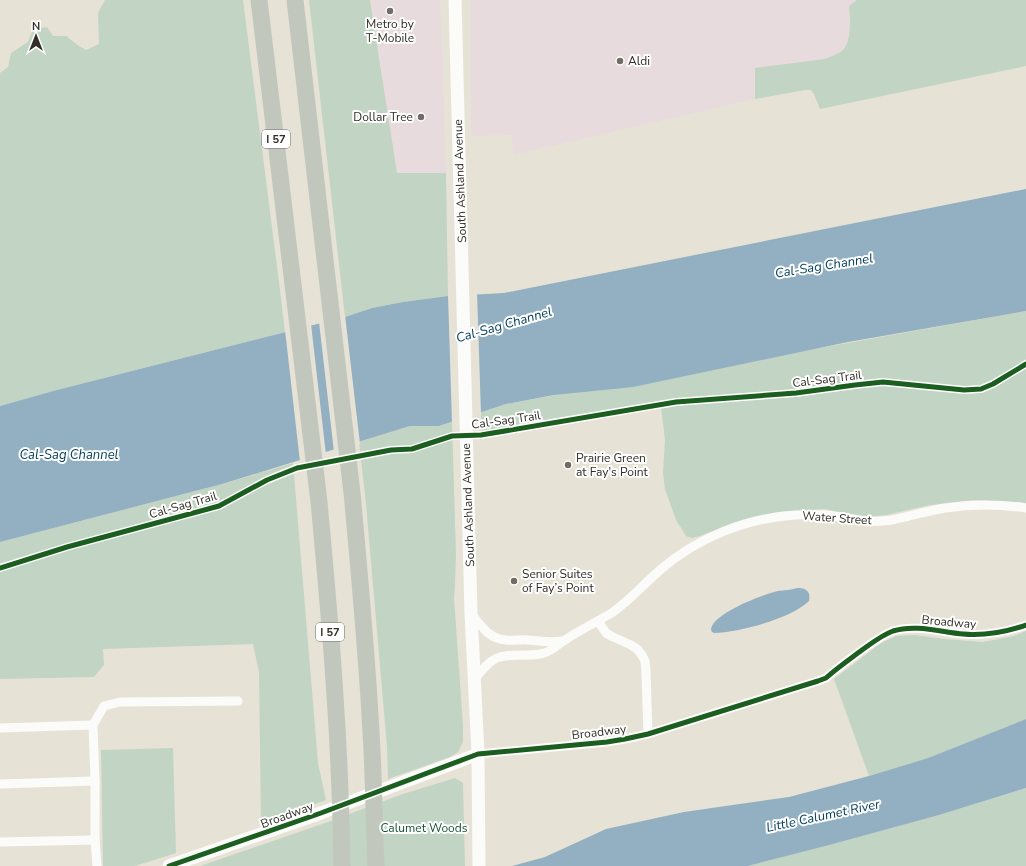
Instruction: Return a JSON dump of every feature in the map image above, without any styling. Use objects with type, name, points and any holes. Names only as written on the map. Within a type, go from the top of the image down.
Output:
[{"type":"highway","name":"I 57","points":[[259,0],[319,502],[334,682],[339,763],[342,866]]},
{"type":"highway","points":[[295,0],[352,493],[363,609],[372,752],[376,866]]},
{"type":"main road","name":"South Ashland Avenue","points":[[455,0],[471,613],[478,754],[479,860]]},
{"type":"main road","name":"Broadway","points":[[169,866],[321,813],[478,754]]},
{"type":"street","name":"Water Street","points":[[474,680],[485,667],[499,657],[506,655],[544,654],[551,650],[563,640],[620,607],[660,570],[686,550],[718,534],[739,526],[756,521],[781,517],[814,515],[882,522],[945,508],[996,506],[1026,508]]},
{"type":"street","name":"Water Street","points":[[471,613],[483,629],[494,637],[507,640],[546,642],[563,640]]},
{"type":"street","points":[[598,621],[606,633],[637,649],[645,661],[648,734]]},
{"type":"street","name":"Broadway","points":[[478,754],[625,740],[648,734],[826,678],[875,641],[894,631],[920,628],[981,635],[1015,629],[1026,625]]},
{"type":"street","points":[[97,866],[94,840],[95,781],[93,725],[104,706],[120,702],[238,701]]},
{"type":"street","points":[[0,728],[93,725]]},
{"type":"street","points":[[0,784],[95,781]]},
{"type":"street","points":[[0,842],[94,840]]},
{"type":"shaded area","points":[[370,0],[440,0],[446,173],[397,173]]},
{"type":"shaded area","points":[[471,0],[857,0],[849,6],[850,27],[848,40],[843,50],[825,59],[755,68],[755,99],[513,155],[512,135],[471,136]]},
{"type":"green space","points":[[105,0],[243,0],[285,332],[0,406],[0,73],[8,67],[11,53],[28,42],[33,29],[47,27],[53,36],[66,36],[86,50],[99,44],[98,13]]},
{"type":"green space","points":[[309,0],[370,0],[397,173],[446,173],[448,296],[372,308],[345,317]]},
{"type":"green space","points":[[857,0],[1026,0],[1026,66],[820,109],[811,90],[755,99],[755,68],[825,59],[843,50],[848,41],[849,35],[849,6]]},
{"type":"green space","points":[[1026,311],[1026,503],[973,500],[930,505],[886,515],[867,517],[824,509],[779,512],[736,522],[692,538],[686,536],[676,520],[665,489],[663,473],[665,440],[660,405],[481,439],[481,412],[506,404]]},
{"type":"green space","points":[[452,422],[456,555],[454,598],[463,742],[458,752],[450,757],[388,779],[387,747],[366,504],[359,442],[410,426],[439,426]]},
{"type":"green space","points":[[293,463],[318,763],[326,800],[261,824],[259,672],[253,644],[103,649],[104,665],[94,677],[0,679],[0,542],[222,484]]},
{"type":"green space","points":[[1026,631],[1026,719],[928,758],[869,776],[834,679],[881,643],[896,636],[915,635],[983,642],[1014,636]]},
{"type":"green space","points":[[173,748],[176,853],[135,866],[103,866],[101,750]]},
{"type":"green space","name":"Calumet Woods","points":[[455,778],[463,783],[465,866],[200,866],[328,822],[400,795]]},
{"type":"green space","points":[[1026,788],[1026,866],[748,866],[939,815]]},
{"type":"water","name":"Cal-Sag Channel","points":[[1026,189],[1026,311],[848,342],[633,387],[554,395],[506,404],[439,426],[410,426],[222,484],[0,542],[0,406],[53,391],[345,317],[372,308],[448,296],[504,293]]},
{"type":"water","points":[[797,588],[807,591],[809,595],[809,601],[801,608],[777,619],[750,627],[725,632],[712,632],[711,630],[713,624],[729,611],[751,600],[771,593]]},
{"type":"water","name":"Little Calumet River","points":[[1026,719],[1026,788],[939,815],[748,866],[512,866],[545,857],[606,829],[684,812],[789,797],[869,776],[928,758]]},
{"type":"pier","points":[[477,292],[481,414],[452,424],[448,294]]},
{"type":"pier","points":[[345,315],[360,444],[334,452],[319,322]]},
{"type":"pier","points":[[311,324],[326,455],[300,462],[285,330]]},
{"type":"cycle path","name":"Cal-Sag Trail","points":[[0,568],[67,547],[219,506],[267,480],[297,468],[391,450],[412,449],[452,436],[481,435],[676,402],[796,393],[883,382],[964,390],[981,389],[993,384],[1026,364]]},
{"type":"cycle path","points":[[169,866],[321,813],[478,754],[625,739],[648,734],[818,681],[826,678],[873,642],[893,631],[919,628],[963,634],[987,634],[1011,630],[1026,625]]},
{"type":"place","name":"Metro by T-Mobile","points":[[390,11]]},
{"type":"place","name":"Aldi","points":[[620,61]]},
{"type":"place","name":"Dollar Tree","points":[[421,117]]},
{"type":"place","name":"Prairie Green at Fay's Point","points":[[568,465]]},
{"type":"place","name":"Senior Suites of Fay’s Point","points":[[514,581]]}]
